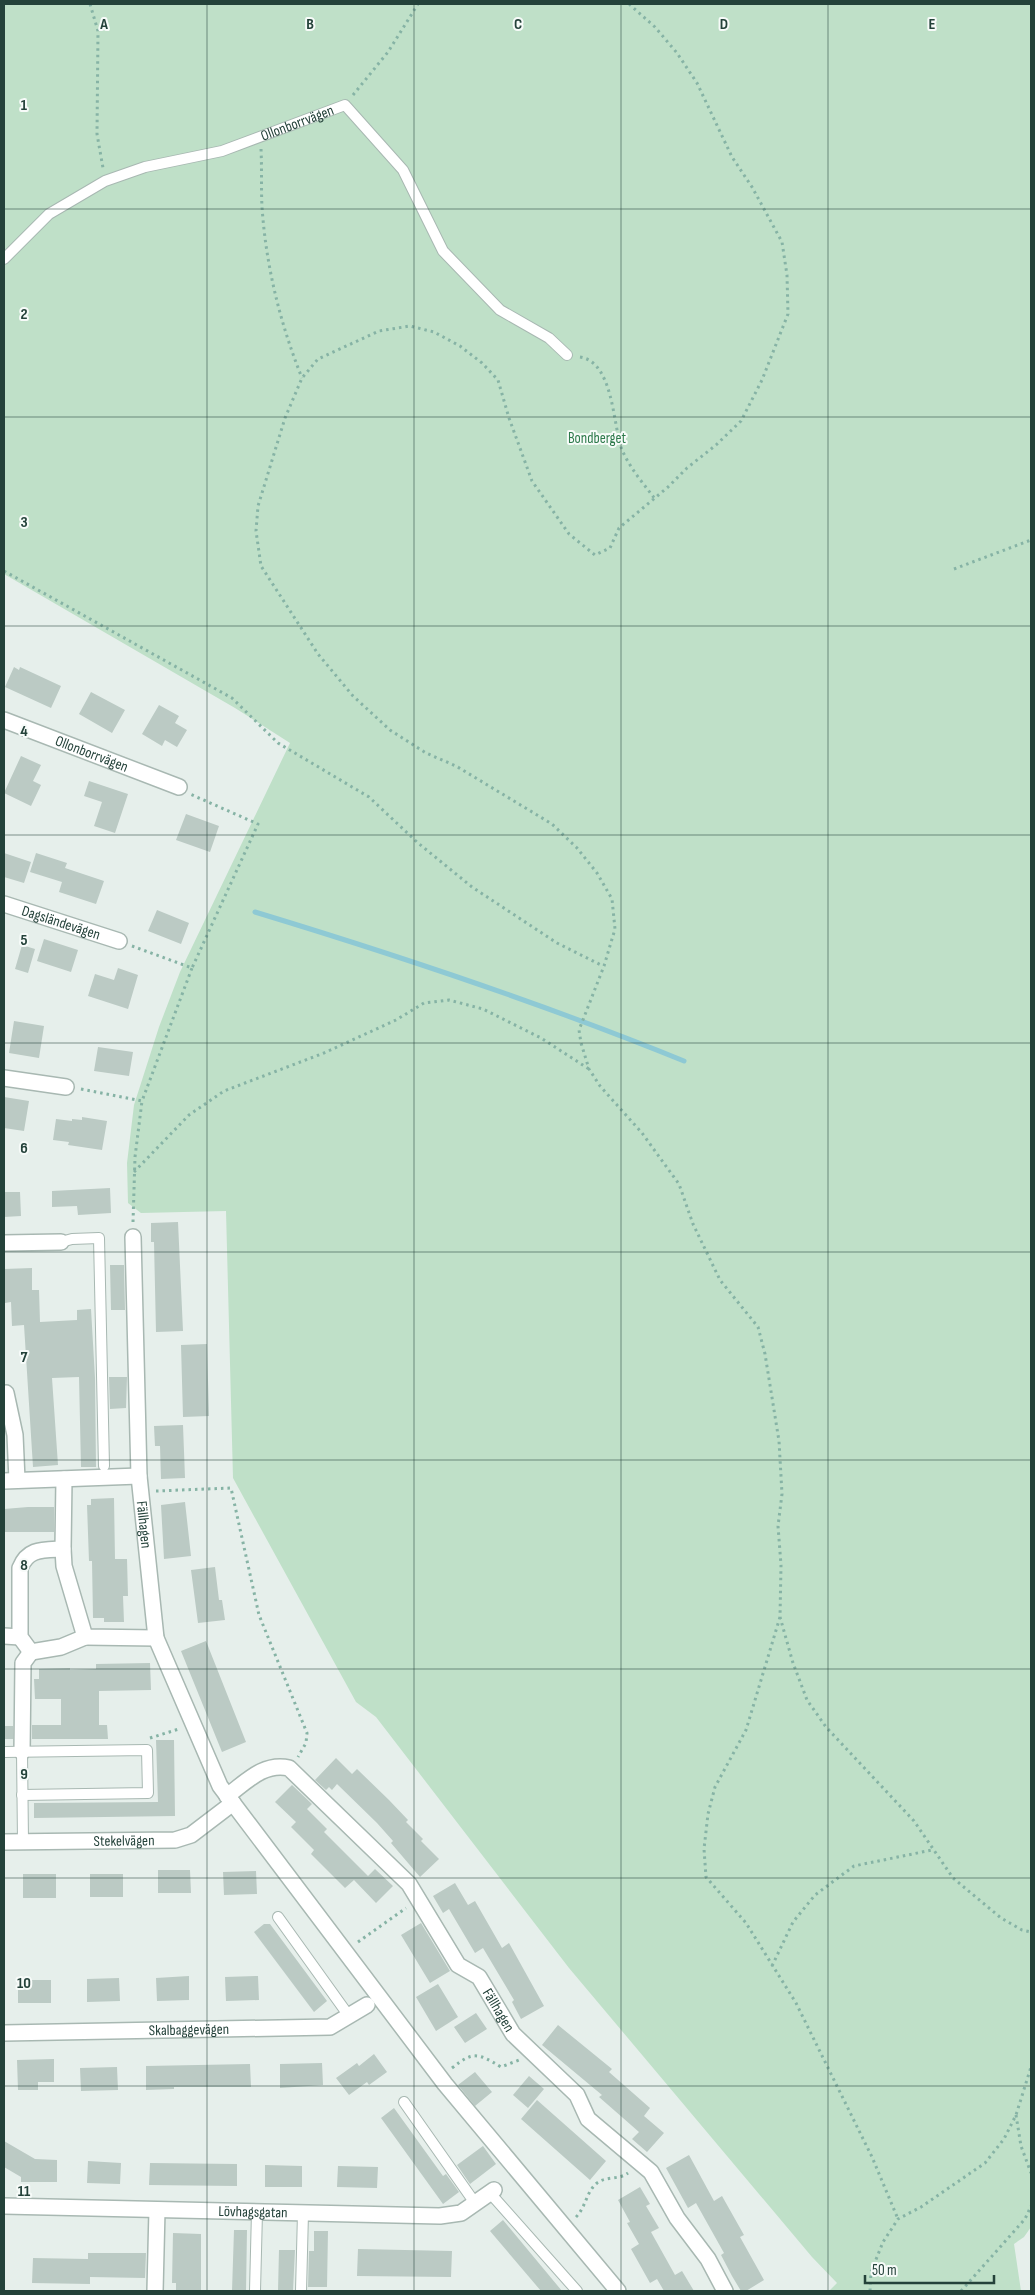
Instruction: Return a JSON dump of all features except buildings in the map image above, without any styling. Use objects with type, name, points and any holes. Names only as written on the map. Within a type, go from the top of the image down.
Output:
[{"type":"street","name":"Ollonborrvägen","points":[[4,720],[179,787]]},
{"type":"street","name":"Dagsländevägen","points":[[4,904],[119,942]]},
{"type":"street","points":[[4,1078],[66,1087]]},
{"type":"street","name":"Fällhagen","points":[[133,1237],[139,1476],[156,1638],[220,1786],[440,2078],[618,2291]]},
{"type":"street","points":[[4,1243],[61,1242]]},
{"type":"street","points":[[4,1390],[15,1435],[11,1481],[139,1476]]},
{"type":"street","points":[[64,1479],[62,1550],[64,1566],[85,1638]]},
{"type":"street","points":[[31,1652],[20,1637],[20,1568],[24,1559],[30,1553],[39,1550],[62,1550]]},
{"type":"street","points":[[4,1636],[20,1637]]},
{"type":"street","points":[[22,1752],[23,1664],[31,1652],[61,1647],[85,1638],[156,1638]]},
{"type":"street","points":[[230,1799],[260,1771],[273,1766],[289,1768]]},
{"type":"street","name":"Fällhagen","points":[[289,1768],[409,1884],[458,1965],[479,1977],[513,2034],[577,2095],[588,2119],[651,2172],[677,2218],[708,2259],[725,2291]]},
{"type":"street","name":"Stekelvägen","points":[[4,1842],[175,1840],[191,1835],[230,1799]]},
{"type":"street","name":"Skalbaggevägen","points":[[4,2033],[330,2027],[367,2005]]},
{"type":"street","name":"Lövhagsgatan","points":[[4,2206],[440,2216],[461,2213],[492,2192]]},
{"type":"street","points":[[155,2291],[157,2210]]},
{"type":"lane","name":"Ollonborrvägen","points":[[4,259],[49,214],[105,181],[145,167],[222,151],[345,105],[404,170],[442,251],[500,310],[549,338],[567,355]]},
{"type":"lane","points":[[61,1242],[72,1239],[98,1238],[104,1466]]},
{"type":"lane","points":[[4,1752],[147,1750],[148,1793],[22,1796]]},
{"type":"lane","points":[[22,1752],[23,1841]]},
{"type":"lane","points":[[278,1918],[349,2016]]},
{"type":"lane","points":[[404,2102],[476,2203]]},
{"type":"lane","points":[[492,2192],[577,2291]]},
{"type":"lane","points":[[255,2291],[256,2212]]},
{"type":"lane","points":[[301,2291],[304,2213]]},
{"type":"path","points":[[90,4],[98,31],[97,134],[105,181]]},
{"type":"path","points":[[345,105],[388,52],[418,4]]},
{"type":"path","points":[[628,4],[677,53],[697,83],[732,157],[752,187],[782,242],[787,274],[788,314],[762,380],[741,421],[655,499],[619,528],[610,548],[595,555],[569,534],[532,481],[509,418],[498,380],[482,363],[460,346],[434,332],[410,326],[379,331],[318,359],[302,378],[285,418],[258,506],[256,531],[261,566],[318,654],[359,702],[390,730],[426,753],[456,766],[552,824],[577,848],[598,873],[612,899],[615,929],[604,966],[594,987],[579,1030],[589,1069],[600,1086],[642,1133],[679,1184],[693,1224],[720,1280],[758,1327],[766,1354],[779,1441],[782,1494],[778,1526],[780,1617],[793,1663],[807,1700],[826,1727],[914,1821],[932,1850],[953,1878],[1001,1918],[1022,1930],[1031,1932]]},
{"type":"path","points":[[260,136],[262,207],[269,262],[285,336],[302,378]]},
{"type":"path","points":[[567,355],[585,358],[599,370],[612,399],[621,447],[634,471],[655,499]]},
{"type":"path","points":[[954,569],[1031,540]]},
{"type":"path","points":[[4,571],[232,698],[278,743],[368,797],[418,843],[472,887],[557,943],[604,966]]},
{"type":"path","points":[[133,1237],[134,1172],[142,1101],[192,968],[258,824],[197,798],[179,787]]},
{"type":"path","points":[[119,942],[192,968]]},
{"type":"path","points":[[134,1172],[189,1115],[224,1091],[324,1053],[396,1020],[424,1003],[449,1000],[482,1009],[540,1038],[589,1069]]},
{"type":"path","points":[[66,1087],[142,1101]]},
{"type":"path","points":[[140,1492],[231,1488],[259,1615],[307,1733],[302,1752],[289,1768]]},
{"type":"path","points":[[780,1617],[746,1730],[715,1787],[708,1814],[704,1849],[706,1876],[746,1923],[796,2003],[872,2157],[898,2219]]},
{"type":"path","points":[[147,1750],[148,1740],[151,1736],[194,1725]]},
{"type":"path","points":[[772,1966],[793,1922],[815,1895],[854,1866],[932,1850]]},
{"type":"path","points":[[344,1952],[418,1899]]},
{"type":"path","points":[[440,2078],[471,2055],[480,2056],[501,2067],[517,2062],[530,2052]]},
{"type":"path","points":[[870,2291],[870,2272],[883,2242],[898,2219],[921,2207],[985,2163],[1004,2139],[1016,2115],[1031,2067]]},
{"type":"path","points":[[1016,2115],[1021,2146],[1031,2173]]},
{"type":"path","points":[[564,2227],[578,2216],[589,2192],[599,2181],[621,2177],[640,2163]]},
{"type":"path","points":[[961,2291],[1024,2219],[1031,2206]]},
{"type":"green space","name":"Bondberget","points":[[4,4],[1031,4],[1031,2227],[1024,2237],[1014,2244],[1021,2291],[829,2291],[837,2283],[812,2257],[569,1968],[376,1717],[356,1702],[233,1478],[226,1211],[141,1213],[128,1203],[127,1163],[134,1105],[159,1027],[180,972],[290,743],[235,708],[4,574]]},
{"type":"waterway","points":[[255,912],[471,982],[578,1020],[684,1061]]}]
